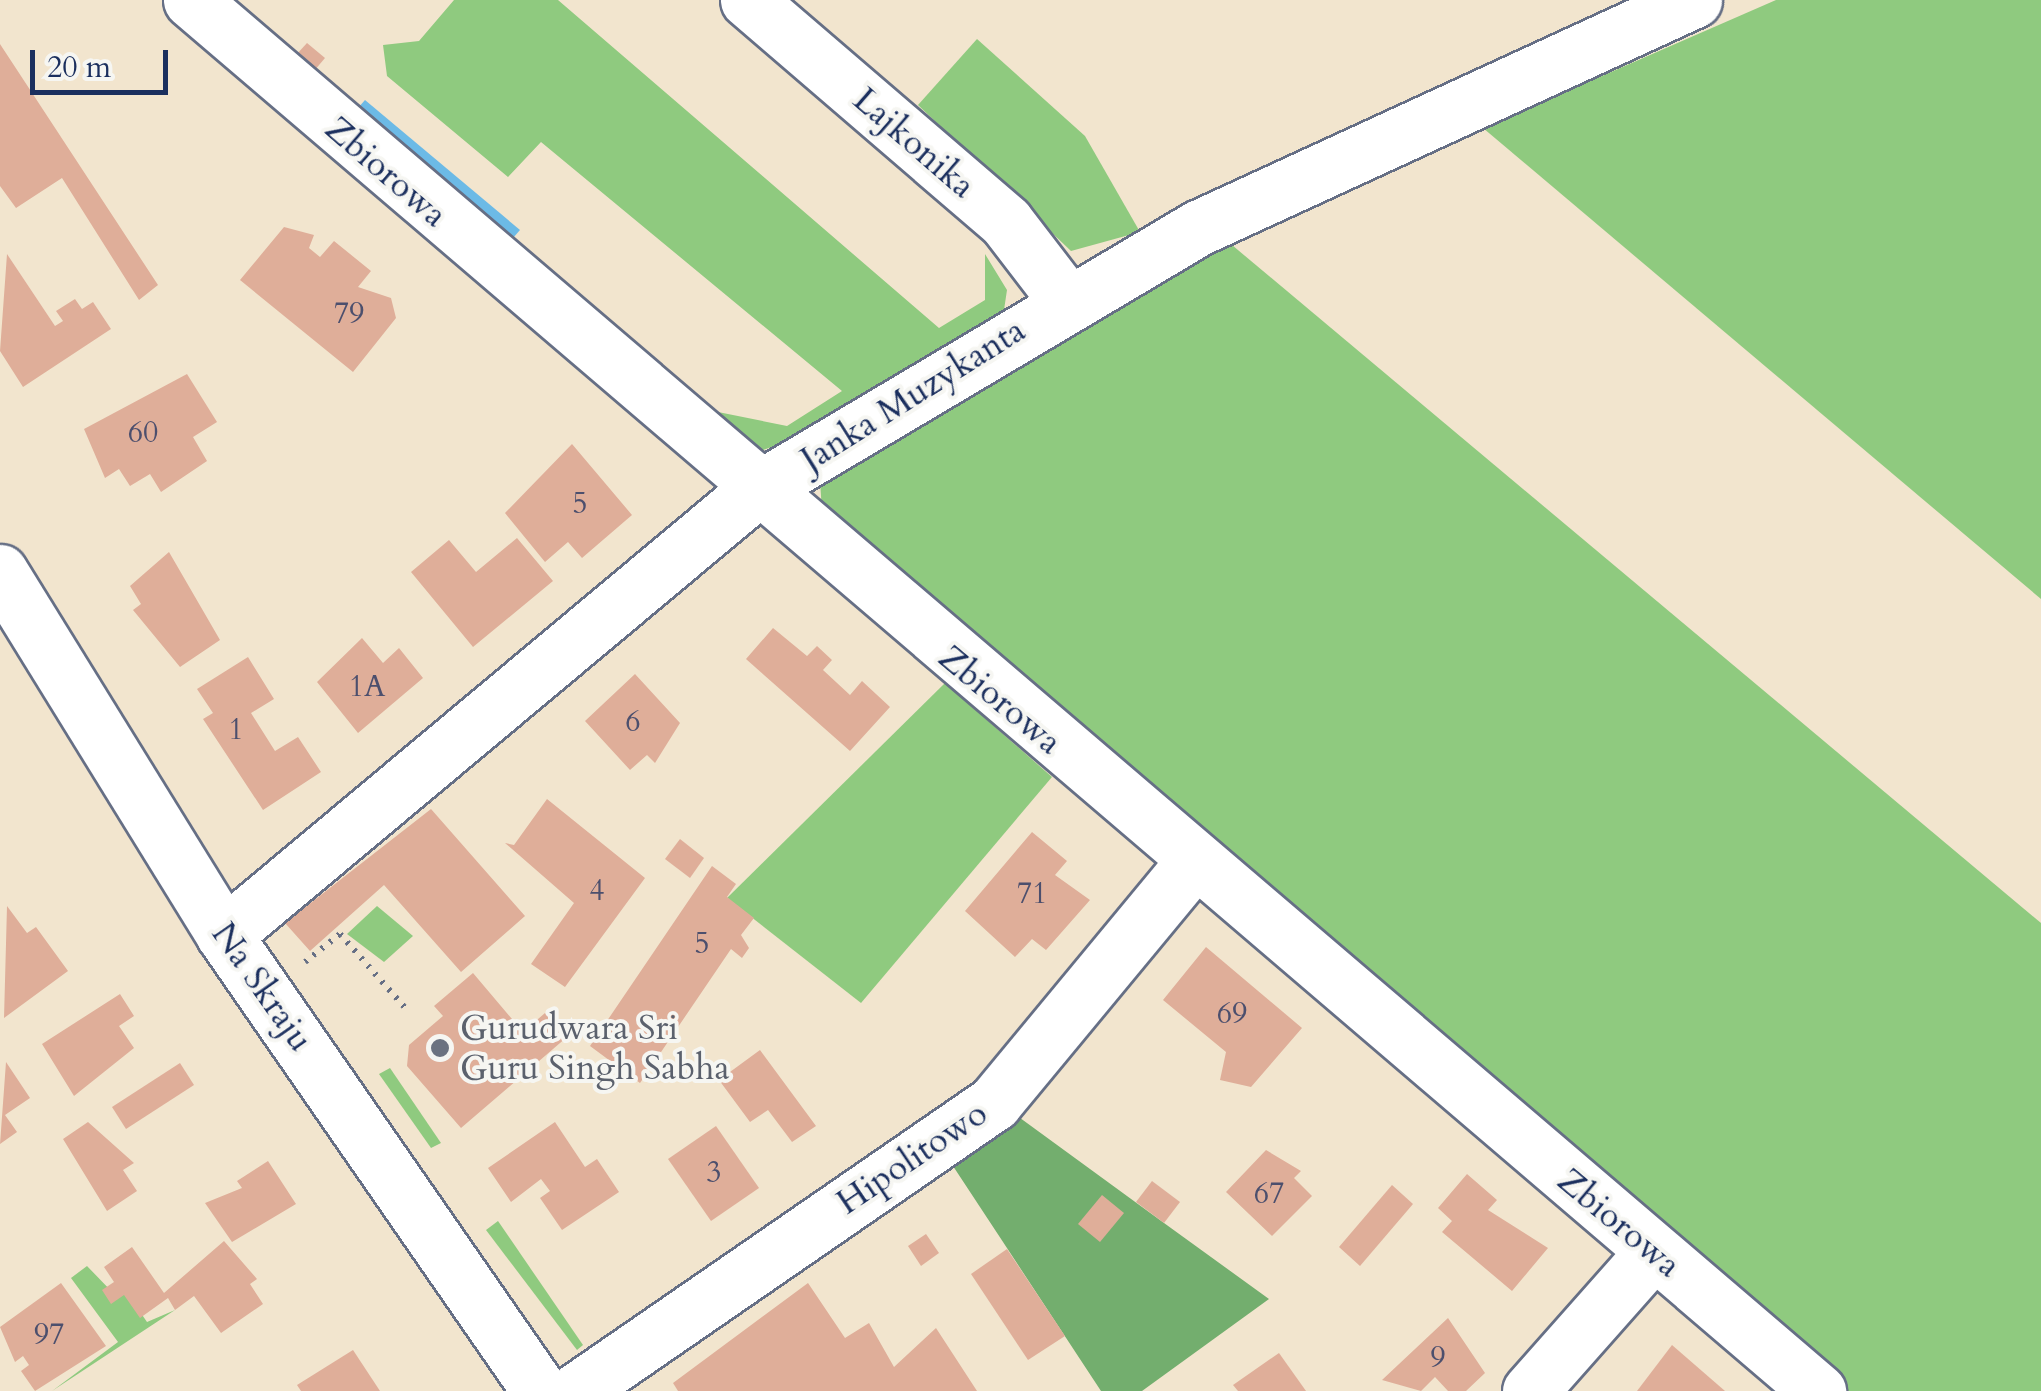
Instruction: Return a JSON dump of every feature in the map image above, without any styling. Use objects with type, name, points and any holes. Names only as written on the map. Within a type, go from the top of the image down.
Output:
[{"type":"street","name":"Zbiorowa","points":[[191,0],[755,491],[1818,1391]]},
{"type":"street","name":"Lajkonika","points":[[748,0],[1006,222],[1065,299]]},
{"type":"street","name":"Janka Muzykanta","points":[[224,935],[755,491],[1065,299],[1216,219],[1694,0]]},
{"type":"street","name":"Na Skraju","points":[[0,572],[224,935],[540,1391]]},
{"type":"street","name":"Hipolitowo","points":[[576,1391],[994,1103],[1192,864]]},
{"type":"street","points":[[1530,1391],[1653,1252]]},
{"type":"path","points":[[312,955],[340,934],[407,1010]]},
{"type":"green space","points":[[454,0],[558,0],[939,328],[985,300],[985,254],[1007,290],[1004,310],[794,440],[760,451],[321,76],[718,412],[787,426],[842,391],[541,142],[508,177],[387,76],[383,45],[419,41]]},
{"type":"green space","points":[[1776,0],[2041,0],[2041,599],[1483,128]]},
{"type":"green space","points":[[977,39],[1085,136],[1140,232],[1071,251],[918,105]]},
{"type":"green space","points":[[1226,240],[2041,923],[2041,1391],[1848,1391],[823,528],[820,480]]},
{"type":"green space","points":[[945,683],[1052,777],[861,1003],[727,898]]},
{"type":"green space","points":[[377,906],[413,936],[384,962],[347,934]]},
{"type":"green space","points":[[390,1068],[441,1143],[431,1148],[379,1074]]},
{"type":"green space","points":[[1016,1115],[1269,1299],[1142,1391],[1101,1391],[951,1163]]},
{"type":"green space","points":[[498,1221],[583,1345],[577,1350],[486,1230]]},
{"type":"green space","points":[[87,1266],[116,1296],[125,1290],[147,1322],[175,1310],[52,1391],[118,1342],[71,1278]]},
{"type":"water","points":[[365,100],[520,230],[513,238],[358,108]]},
{"type":"building","points":[[307,43],[325,58],[314,71],[296,55]]},
{"type":"building","points":[[0,44],[158,285],[139,300],[62,178],[16,208],[0,186]]},
{"type":"building","points":[[284,227],[314,235],[309,248],[320,257],[334,241],[371,271],[358,287],[391,298],[396,318],[353,372],[240,280]]},
{"type":"building","points":[[7,254],[55,326],[63,321],[56,311],[75,299],[82,309],[93,302],[111,329],[23,387],[0,351]]},
{"type":"building","points":[[187,374],[217,422],[193,437],[207,461],[161,492],[150,474],[130,486],[119,469],[105,478],[84,429]]},
{"type":"building","points":[[572,444],[632,515],[582,558],[568,542],[545,562],[505,513]]},
{"type":"building","points":[[517,538],[553,581],[473,647],[411,572],[449,540],[476,572]]},
{"type":"building","points":[[169,552],[220,640],[180,667],[133,610],[141,604],[130,586]]},
{"type":"building","points":[[773,628],[807,656],[817,646],[832,660],[823,670],[850,695],[862,681],[890,707],[850,751],[746,659]]},
{"type":"building","points":[[362,638],[383,663],[399,648],[423,678],[358,733],[317,682]]},
{"type":"building","points":[[248,657],[274,699],[251,713],[275,751],[298,737],[321,772],[263,810],[203,719],[213,713],[197,689]]},
{"type":"building","points":[[635,674],[680,723],[655,763],[647,755],[630,770],[585,721]]},
{"type":"building","points":[[547,799],[645,878],[565,987],[531,964],[574,903],[505,843],[514,845]]},
{"type":"building","points":[[431,809],[525,916],[461,972],[384,885],[310,951],[285,923]]},
{"type":"building","points":[[1032,832],[1067,861],[1055,875],[1090,900],[1046,950],[1032,939],[1015,957],[965,911]]},
{"type":"building","points":[[680,839],[704,858],[690,878],[665,859]]},
{"type":"building","points":[[712,866],[736,884],[727,897],[754,918],[741,935],[749,948],[742,958],[731,949],[640,1083],[590,1046]]},
{"type":"building","points":[[7,906],[27,933],[36,927],[68,971],[4,1018]]},
{"type":"building","points":[[1206,947],[1302,1028],[1251,1087],[1220,1080],[1226,1052],[1163,1000]]},
{"type":"building","points":[[473,973],[523,1032],[545,1013],[567,1037],[461,1128],[407,1066],[409,1045],[443,1016],[434,1006]]},
{"type":"building","points":[[120,994],[134,1016],[119,1026],[134,1048],[74,1096],[42,1044]]},
{"type":"building","points":[[760,1050],[816,1126],[792,1142],[768,1110],[750,1122],[719,1080]]},
{"type":"building","points":[[6,1062],[30,1098],[5,1115],[17,1132],[0,1144]]},
{"type":"building","points":[[180,1063],[194,1085],[126,1129],[112,1107]]},
{"type":"building","points":[[88,1122],[134,1163],[123,1170],[137,1191],[107,1211],[63,1139]]},
{"type":"building","points":[[555,1122],[585,1167],[597,1159],[619,1192],[562,1230],[540,1198],[550,1191],[541,1179],[511,1202],[488,1168]]},
{"type":"building","points":[[716,1126],[759,1188],[711,1221],[668,1159]]},
{"type":"building","points":[[1266,1150],[1301,1171],[1294,1178],[1312,1196],[1272,1236],[1226,1192]]},
{"type":"building","points":[[268,1161],[296,1204],[232,1242],[205,1203],[242,1188],[237,1181]]},
{"type":"building","points":[[1467,1174],[1497,1200],[1488,1210],[1548,1248],[1512,1291],[1442,1232],[1452,1221],[1438,1208]]},
{"type":"building","points":[[1152,1181],[1180,1202],[1164,1223],[1136,1202]]},
{"type":"building","points":[[1392,1185],[1413,1204],[1360,1266],[1339,1247]]},
{"type":"building","points":[[1102,1195],[1124,1213],[1100,1242],[1078,1224]]},
{"type":"building","points":[[926,1234],[939,1253],[921,1266],[908,1246]]},
{"type":"building","points":[[224,1241],[257,1279],[250,1284],[263,1304],[221,1333],[194,1296],[175,1310],[168,1298],[140,1318],[124,1295],[111,1304],[102,1290],[114,1282],[104,1267],[132,1247],[164,1293]]},
{"type":"building","points":[[1007,1249],[1065,1336],[1028,1360],[971,1274]]},
{"type":"building","points":[[61,1283],[106,1346],[35,1391],[21,1371],[29,1365],[23,1356],[15,1362],[0,1327]]},
{"type":"building","points":[[808,1283],[845,1338],[869,1323],[894,1367],[936,1328],[977,1391],[678,1391],[673,1383]]},
{"type":"building","points":[[1448,1318],[1485,1373],[1466,1391],[1448,1391],[1435,1377],[1421,1391],[1382,1380]]},
{"type":"building","points":[[1672,1345],[1725,1391],[1637,1391]]},
{"type":"building","points":[[353,1350],[380,1391],[301,1391],[297,1385]]},
{"type":"building","points":[[1279,1353],[1306,1391],[1238,1391],[1233,1385]]},
{"type":"place","name":"Gurudwara Sri Guru Singh Sabha","points":[[440,1048]]}]
